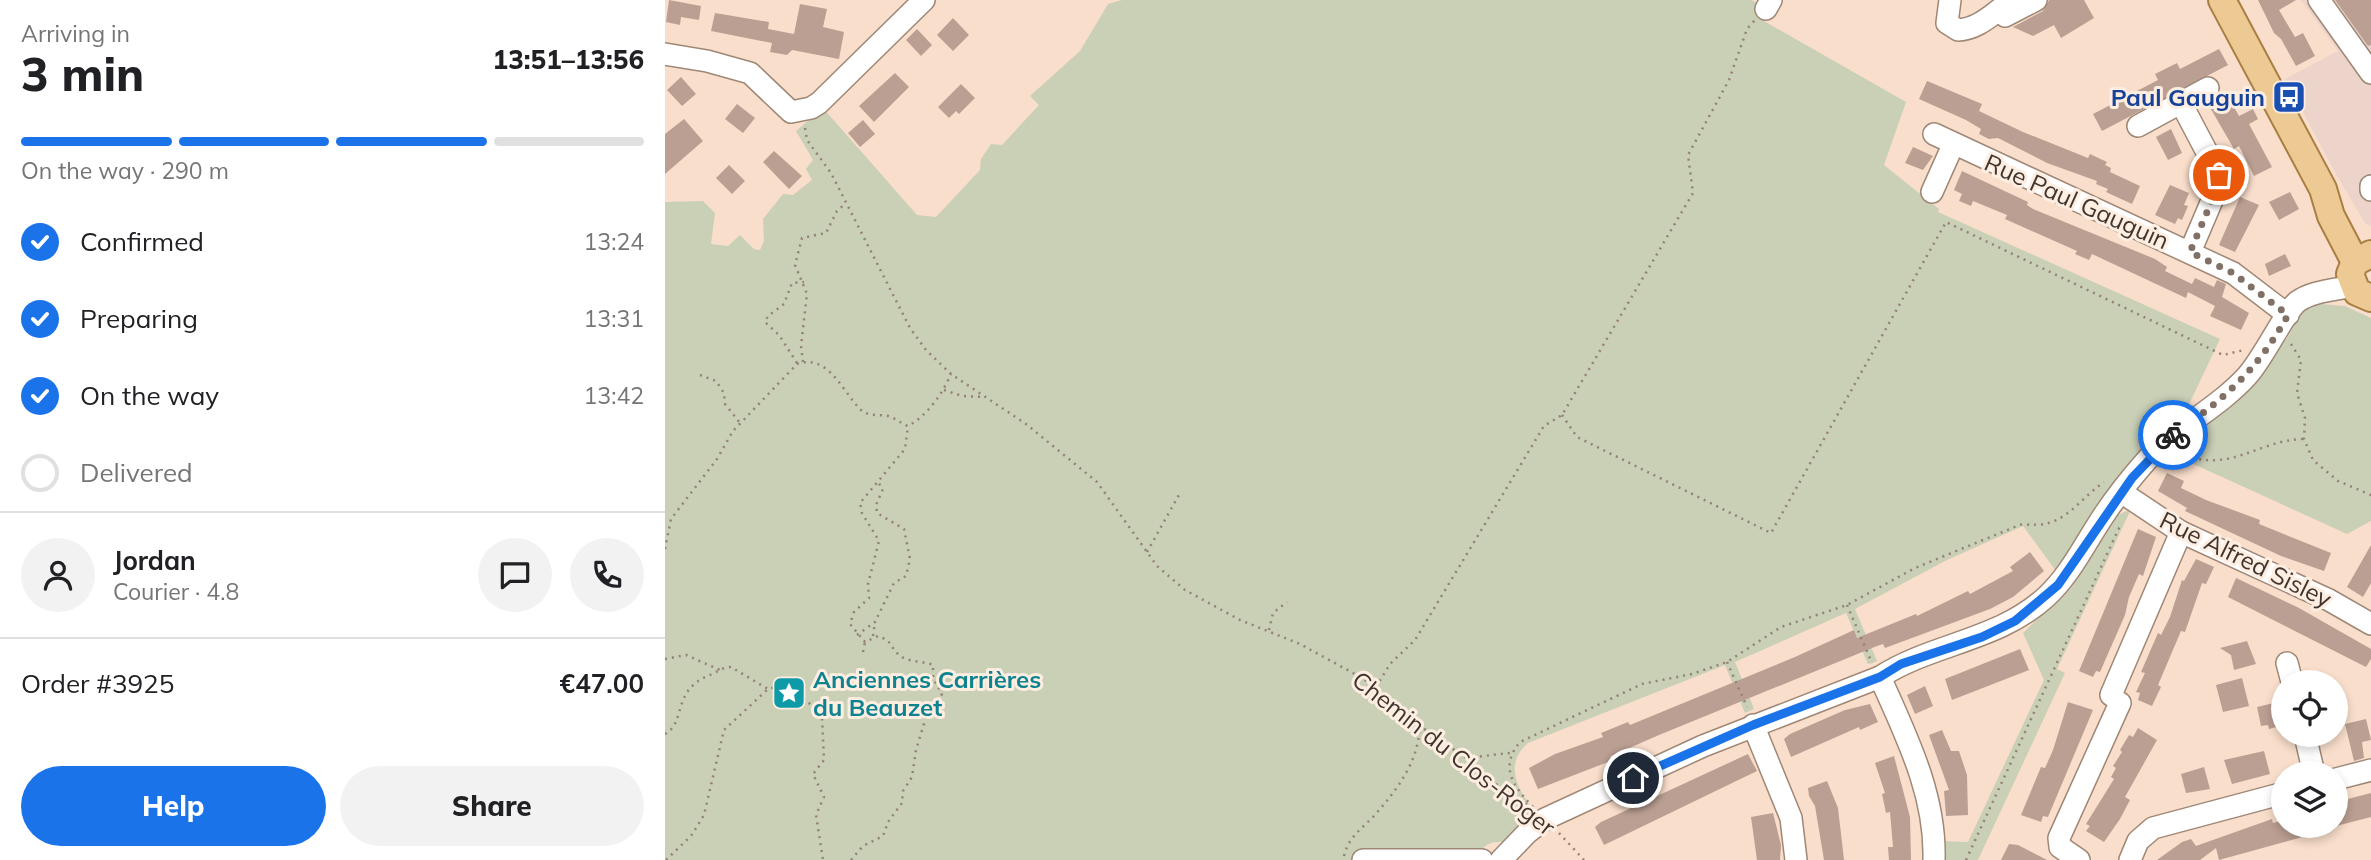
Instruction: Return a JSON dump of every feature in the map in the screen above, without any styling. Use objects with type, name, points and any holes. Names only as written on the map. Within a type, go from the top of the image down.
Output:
[{"type":"main road","points":[[2222,0],[2323,190],[2331,216],[2366,278]]},
{"type":"street","points":[[665,54],[707,61],[750,73],[791,112],[797,113],[819,103],[924,0]]},
{"type":"street","points":[[1950,0],[1946,17],[1952,28],[1964,30],[1990,18],[1994,11],[2014,0]]},
{"type":"street","points":[[1990,18],[1999,20],[2036,0]]},
{"type":"street","points":[[2319,0],[2371,73]]},
{"type":"street","points":[[2139,126],[2208,88]]},
{"type":"street","points":[[2181,103],[2219,175],[2219,184],[2190,252]]},
{"type":"street","name":"Rue Paul Gauguin","points":[[1932,192],[1943,139],[2233,273],[2288,315]]},
{"type":"street","points":[[1501,860],[1541,816],[1753,725],[1880,677],[1901,664],[2000,629],[2030,610],[2067,573],[2116,485],[2161,446],[2217,405],[2246,377],[2268,350],[2288,315],[2302,299],[2366,278]]},
{"type":"street","name":"Rue Alfred Sisley","points":[[2116,485],[2181,532],[2329,600],[2371,624]]},
{"type":"street","points":[[2079,860],[2060,847],[2059,838],[2181,532]]},
{"type":"street","points":[[1880,677],[1921,772],[1930,809],[1934,860]]},
{"type":"street","points":[[1753,725],[1791,818],[1796,860]]},
{"type":"street","points":[[2348,776],[2371,770]]},
{"type":"street","points":[[2130,860],[2139,841],[2153,828],[2271,796]]},
{"type":"street","points":[[1363,860],[1482,860]]},
{"type":"path","points":[[1376,687],[1390,664],[1415,640],[1544,426],[1562,415],[1693,193],[1688,155],[1729,80],[1747,29],[1768,4]]},
{"type":"path","name":"Chemin du Clos-Roger","points":[[797,113],[807,140],[831,173],[910,328],[926,351],[951,374],[1066,455],[1097,482],[1157,566],[1201,601],[1300,644],[1376,687],[1420,726],[1466,758],[1482,775],[1541,816],[1584,860]]},
{"type":"path","points":[[803,362],[801,346],[807,294],[795,265],[802,238],[826,233],[837,211],[846,204]]},
{"type":"path","points":[[1562,415],[1577,437],[1771,533],[1946,222],[2223,355],[2246,349]]},
{"type":"path","points":[[797,364],[779,335],[765,322],[768,316],[784,304],[792,283],[804,282]]},
{"type":"path","points":[[2287,338],[2301,360],[2297,393],[2305,418],[2304,439],[2313,460],[2324,473],[2371,495]]},
{"type":"path","points":[[665,549],[671,519],[740,423],[797,364],[803,362],[824,367],[867,413],[890,416],[908,426]]},
{"type":"path","points":[[908,426],[919,419],[944,390],[951,374]]},
{"type":"path","points":[[700,375],[716,381],[724,393],[725,404],[740,423]]},
{"type":"path","points":[[944,390],[962,396],[987,397]]},
{"type":"path","points":[[865,642],[851,624],[851,616],[869,598],[868,584],[879,541],[862,513],[860,503],[905,449],[908,426]]},
{"type":"path","points":[[2170,449],[2198,460],[2221,461],[2239,458],[2279,442],[2304,439]]},
{"type":"path","points":[[863,652],[865,642],[873,636],[875,622],[894,583],[906,576],[910,559],[904,529],[886,521],[877,513],[876,505],[883,489],[876,481]]},
{"type":"path","points":[[1541,816],[1513,784],[1508,771],[1510,753],[1520,742],[1642,684],[1692,674],[1727,662],[1781,627],[1847,605],[1915,568],[2022,524],[2039,526],[2054,523],[2116,485]]},
{"type":"path","points":[[1147,552],[1180,493]]},
{"type":"path","points":[[1966,860],[2121,524]]},
{"type":"path","points":[[1269,630],[1273,613],[1287,602]]},
{"type":"path","points":[[1847,605],[1880,677]]},
{"type":"path","points":[[857,635],[875,622]]},
{"type":"path","points":[[851,860],[863,846],[883,836],[892,814],[902,803],[903,791],[912,777],[916,750],[926,717],[942,694],[933,678],[933,665],[906,659],[899,655],[889,640],[873,636]]},
{"type":"path","points":[[665,659],[686,656],[720,670]]},
{"type":"path","points":[[1727,662],[1753,725]]},
{"type":"path","points":[[665,734],[675,723],[688,686],[720,670],[731,667],[768,689],[783,688],[796,692],[823,721],[821,742],[824,760],[813,774],[824,797],[816,815],[823,860]]},
{"type":"path","points":[[667,860],[691,836],[704,816],[724,730],[768,689]]},
{"type":"path","points":[[1344,860],[1353,836],[1385,802],[1414,760],[1420,726]]},
{"type":"path","points":[[1466,758],[1510,753]]},
{"type":"shaded area","points":[[2301,0],[2371,0],[2371,226],[2365,223],[2337,176],[2285,79],[2338,51]]},
{"type":"green space","points":[[1122,0],[1752,0],[1769,12],[1764,21],[1906,102],[1884,165],[1939,209],[1938,212],[2220,339],[2183,417],[2125,471],[2094,510],[2056,571],[2023,526],[1945,561],[1855,609],[1877,661],[1868,664],[1846,613],[1735,662],[1754,709],[1745,713],[1725,665],[1528,743],[1520,751],[1515,769],[1523,795],[1535,812],[1505,842],[1489,844],[1478,854],[1368,860],[665,860],[665,202],[703,201],[715,213],[711,244],[728,246],[740,235],[754,249],[760,250],[764,241],[763,219],[783,194],[793,195],[812,180],[806,169],[813,160],[796,131],[823,108],[917,215],[936,217],[980,170],[981,159],[991,144],[1002,145],[1039,105],[1030,96],[1080,51],[1108,4]]},
{"type":"green space","points":[[2321,304],[2345,306],[2371,318],[2371,521],[2347,534],[2167,452],[2283,339],[2286,340],[2303,311]]},
{"type":"green space","points":[[2131,509],[2057,669],[2065,673],[1978,860],[1940,860],[1940,841],[1968,842],[2044,680],[2023,633],[2070,588],[2116,516]]},
{"type":"building","points":[[669,0],[701,6],[699,20],[681,17],[680,25],[666,22]]},
{"type":"building","points":[[2049,0],[2084,0],[2094,18],[2061,38],[2054,25],[2033,36],[2013,27],[2043,11]]},
{"type":"building","points":[[2258,0],[2296,0],[2279,10],[2295,37],[2303,33],[2315,56],[2296,66],[2281,39],[2274,33]]},
{"type":"building","points":[[2335,0],[2371,0],[2371,45],[2368,46]]},
{"type":"building","points":[[800,4],[827,9],[823,27],[844,32],[839,59],[792,50],[787,55],[770,52],[772,43],[711,31],[715,13],[769,22],[768,29],[794,34]]},
{"type":"building","points":[[953,18],[969,35],[953,51],[937,35]]},
{"type":"building","points":[[917,29],[932,45],[921,56],[906,40]]},
{"type":"building","points":[[2219,49],[2228,65],[2102,131],[2093,114],[2158,80],[2155,74],[2177,63],[2180,69]]},
{"type":"building","points":[[895,73],[909,87],[874,122],[859,106]]},
{"type":"building","points":[[681,77],[696,94],[682,106],[667,90]]},
{"type":"building","points":[[1927,81],[1982,104],[1979,111],[2023,132],[2088,158],[2090,154],[2107,162],[2105,165],[2111,168],[2110,172],[2140,186],[2132,204],[2106,192],[2108,189],[2096,184],[2097,181],[2047,163],[1998,138],[1989,139],[1979,134],[1981,129],[1966,120],[1919,99]]},
{"type":"building","points":[[961,84],[975,98],[959,114],[956,111],[949,118],[938,107]]},
{"type":"building","points":[[2227,94],[2239,116],[2253,109],[2258,119],[2249,124],[2272,167],[2254,176],[2239,146],[2234,149],[2208,104]]},
{"type":"building","points":[[737,104],[755,118],[743,133],[725,119]]},
{"type":"building","points":[[684,119],[703,141],[665,174],[665,134]]},
{"type":"building","points":[[863,120],[875,134],[860,147],[848,133]]},
{"type":"building","points":[[2171,129],[2182,153],[2168,160],[2156,137]]},
{"type":"building","points":[[1913,147],[1933,156],[1923,170],[1905,163]]},
{"type":"building","points":[[774,151],[802,176],[789,189],[763,162]]},
{"type":"building","points":[[729,165],[745,181],[732,194],[716,178]]},
{"type":"building","points":[[1962,171],[2028,202],[2027,205],[2033,209],[2155,259],[2167,267],[2165,271],[2192,284],[2195,278],[2214,287],[2217,280],[2226,284],[2222,297],[2249,313],[2241,330],[2210,316],[2215,306],[2188,292],[2186,298],[2092,254],[2089,260],[2075,254],[2077,251],[2005,219],[2007,215],[1973,201],[1971,206],[1959,201],[1962,194],[1954,190]]},
{"type":"building","points":[[2170,185],[2189,193],[2184,205],[2188,206],[2182,220],[2178,218],[2175,224],[2155,215]]},
{"type":"building","points":[[2290,192],[2299,209],[2279,220],[2269,202]]},
{"type":"building","points":[[2240,197],[2259,205],[2235,252],[2219,245]]},
{"type":"building","points":[[2285,254],[2291,266],[2269,276],[2265,264]]},
{"type":"building","points":[[2167,473],[2184,481],[2181,488],[2331,553],[2324,571],[2281,556],[2185,511],[2187,508],[2158,491]]},
{"type":"building","points":[[2138,529],[2156,537],[2143,576],[2139,574],[2125,615],[2100,672],[2096,671],[2093,677],[2079,671]]},
{"type":"building","points":[[2371,545],[2371,583],[2363,597],[2347,587]]},
{"type":"building","points":[[2030,552],[2044,571],[2013,597],[1990,609],[1885,648],[1883,644],[1877,646],[1659,735],[1611,756],[1608,762],[1538,789],[1529,768],[1555,754],[1603,737],[1601,733],[1628,722],[1630,725],[1854,630],[1857,638],[1916,614],[1917,616],[1968,591],[1970,594],[2013,571],[2010,567]]},
{"type":"building","points":[[2196,559],[2214,567],[2206,584],[2202,583],[2185,632],[2181,631],[2152,706],[2138,700],[2140,693],[2136,692],[2145,673],[2141,672],[2158,633],[2161,635],[2170,617],[2182,580],[2184,581]]},
{"type":"building","points":[[2236,578],[2299,608],[2371,649],[2371,659],[2366,667],[2228,597]]},
{"type":"building","points":[[2247,641],[2256,664],[2234,670],[2231,655],[2220,648]]},
{"type":"building","points":[[2020,649],[2029,670],[1952,700],[1945,679]]},
{"type":"building","points":[[2242,678],[2249,706],[2223,712],[2216,685]]},
{"type":"building","points":[[1925,686],[1933,706],[1915,714],[1907,695]]},
{"type":"building","points":[[2068,702],[2093,710],[2048,817],[2043,816],[2041,822],[2021,815],[2041,767],[2045,768],[2053,750]]},
{"type":"building","points":[[1870,704],[1878,722],[1860,730],[1859,727],[1791,757],[1784,739],[1790,734],[1845,710]]},
{"type":"building","points":[[2271,704],[2271,728],[2268,725],[2261,726],[2257,707]]},
{"type":"building","points":[[2366,719],[2371,740],[2362,742],[2364,758],[2354,761],[2348,723]]},
{"type":"building","points":[[2138,728],[2157,740],[2125,797],[2130,800],[2104,842],[2086,831],[2090,826],[2086,824],[2114,779],[2111,777],[2116,768],[2113,766],[2122,752],[2120,750],[2129,735],[2133,737]]},
{"type":"building","points":[[1942,730],[1951,751],[1959,751],[1967,775],[1968,815],[1946,816],[1944,791],[1949,790],[1929,735]]},
{"type":"building","points":[[2264,751],[2270,774],[2232,784],[2224,760]]},
{"type":"building","points":[[1748,754],[1757,771],[1604,845],[1595,827],[1601,822]]},
{"type":"building","points":[[1894,756],[1910,817],[1911,860],[1889,860],[1888,847],[1893,847],[1890,812],[1886,813],[1882,794],[1885,793],[1875,763]]},
{"type":"building","points":[[2204,767],[2210,789],[2186,793],[2181,774]]},
{"type":"building","points":[[1827,781],[1838,808],[1844,860],[1824,860],[1815,806],[1809,796],[1808,788]]},
{"type":"building","points":[[2371,793],[2371,817],[2348,823],[2348,799]]},
{"type":"building","points":[[1773,813],[1781,845],[1780,860],[1757,860],[1751,817]]},
{"type":"building","points":[[2271,819],[2271,838],[2299,838],[2219,860],[2216,848],[2200,860],[2157,860],[2182,842],[2191,839],[2196,846]]},
{"type":"building","points":[[2009,844],[2018,845],[2047,860],[2001,860]]},
{"type":"way so far","points":[[2173,435],[2217,405],[2246,377],[2268,350],[2288,315],[2233,273],[2190,252],[2219,184],[2219,175]]},
{"type":"place","name":"Paul Gauguin","points":[[2289,97]]},
{"type":"place","name":"Anciennes Carrières du Beauzet","points":[[789,693]]},
{"type":"route","points":[[1633,778],[1753,725],[1880,677],[1901,664],[1982,637],[2015,621],[2058,585],[2105,513],[2148,459],[2173,435]]}]
